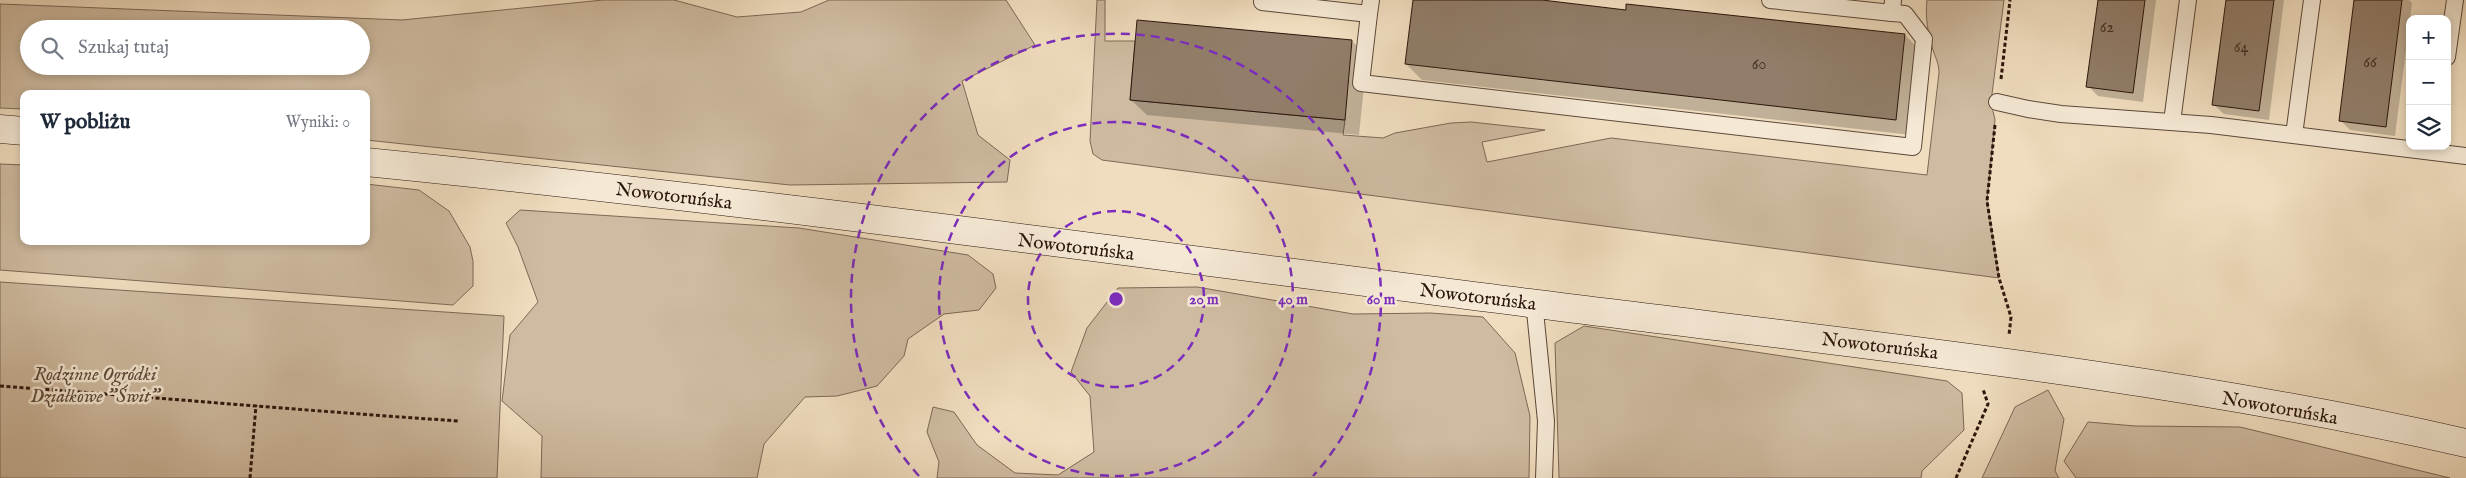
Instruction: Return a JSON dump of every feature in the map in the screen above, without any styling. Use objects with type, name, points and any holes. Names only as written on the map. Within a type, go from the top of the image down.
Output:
[{"type":"main road","points":[[0,129],[20,130]]},
{"type":"main road","name":"Nowotoruńska","points":[[370,162],[611,187],[1537,304],[1987,358],[2251,401],[2466,443]]},
{"type":"lane","points":[[1262,2],[1370,7],[1361,83],[1913,147],[1924,39],[1905,14],[1892,7],[1770,0]]},
{"type":"lane","points":[[2172,122],[2188,0]]},
{"type":"lane","points":[[2294,135],[2312,0]]},
{"type":"lane","points":[[2451,28],[2455,0]]},
{"type":"lane","points":[[1997,102],[2061,114],[2172,122],[2466,156]]},
{"type":"lane","points":[[1537,304],[1535,311],[1546,421],[1544,478]]},
{"type":"path","points":[[1956,478],[1988,404],[1981,385],[1988,345],[2008,337],[2011,317],[1999,278],[1988,201],[1997,102],[2010,0]]},
{"type":"path","points":[[0,386],[459,421]]},
{"type":"path","points":[[250,478],[256,405]]},
{"type":"green space","points":[[603,0],[674,0],[737,17],[801,12],[829,0],[1006,0],[1035,45],[962,81],[978,135],[1010,160],[1007,182],[790,185],[370,140],[370,90],[20,90],[20,109],[0,108],[0,4],[402,20]]},
{"type":"green space","points":[[1097,0],[1105,0],[1105,41],[1135,41],[1130,100],[1345,120],[1343,135],[1383,138],[1395,133],[1451,123],[1471,122],[1545,130],[1482,142],[1487,162],[1611,138],[1927,175],[1939,73],[1927,25],[1927,0],[2004,0],[1991,102],[1995,120],[1987,201],[1999,278],[1102,160],[1093,154],[1090,141]]},
{"type":"green space","points":[[0,164],[20,165],[20,245],[370,245],[370,184],[419,190],[449,211],[470,247],[473,261],[473,286],[453,305],[0,270]]},
{"type":"green space","points":[[520,210],[799,228],[968,255],[993,274],[996,288],[979,310],[944,314],[908,339],[904,356],[877,386],[837,396],[805,397],[764,444],[757,478],[541,478],[542,436],[502,401],[510,335],[538,302],[518,247],[506,223]]},
{"type":"green space","name":"Rodzinne Ogródki Działkowe \"Świt\"","points":[[0,282],[504,316],[497,478],[0,478]]},
{"type":"green space","points":[[1197,287],[1353,314],[1431,313],[1483,317],[1515,353],[1530,416],[1529,478],[937,478],[939,462],[927,432],[933,407],[954,412],[977,445],[1015,473],[1058,475],[1094,452],[1090,396],[1071,372],[1087,328],[1118,288]]},
{"type":"green space","points":[[1584,326],[1947,381],[1962,393],[1964,430],[1922,471],[1921,478],[1559,478],[1555,343]]},
{"type":"green space","points":[[2048,390],[2064,419],[2055,471],[2059,478],[1982,478],[2015,407]]},
{"type":"green space","points":[[2088,422],[2135,426],[2240,427],[2450,478],[2076,478],[2064,461]]},
{"type":"building","points":[[1413,0],[1542,0],[1626,10],[1626,4],[1905,34],[1896,120],[1405,64]]},
{"type":"building","points":[[2098,0],[2145,0],[2133,93],[2086,87]]},
{"type":"building","points":[[2226,0],[2274,0],[2259,111],[2212,105]]},
{"type":"building","points":[[2354,0],[2402,0],[2386,127],[2339,121]]},
{"type":"building","points":[[1137,20],[1352,40],[1345,120],[1130,100]]}]
